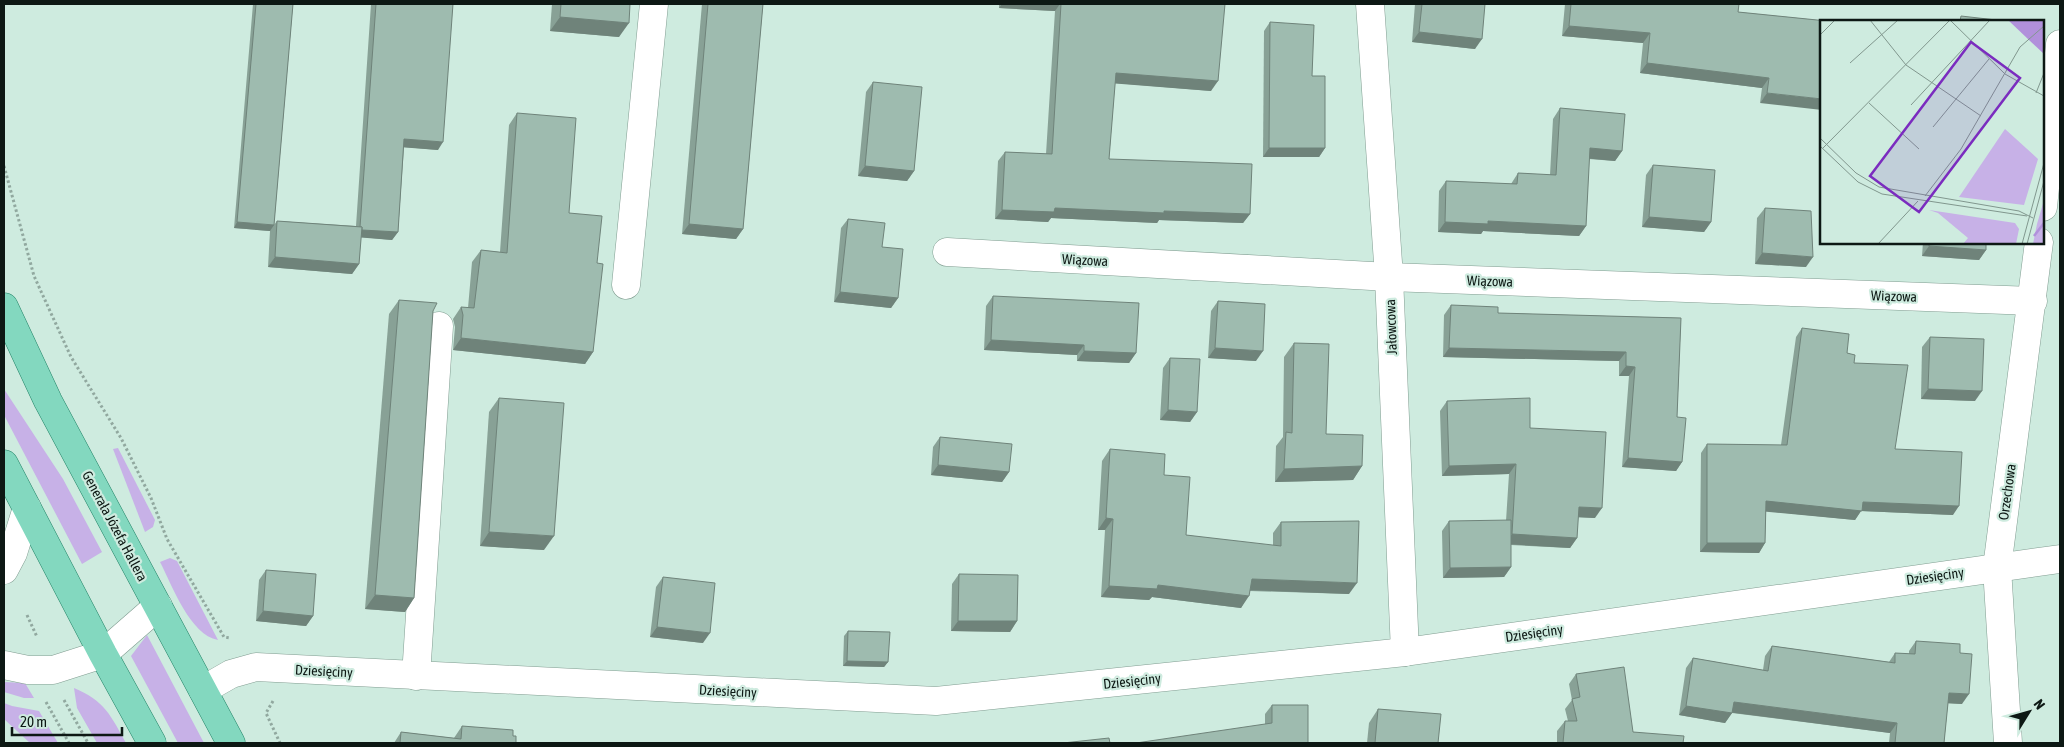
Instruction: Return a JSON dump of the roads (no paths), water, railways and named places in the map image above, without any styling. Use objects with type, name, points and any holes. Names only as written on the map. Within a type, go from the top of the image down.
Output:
[{"type":"main road","name":"Generała Józefa Hallera","points":[[4,307],[48,401],[231,743]]},
{"type":"main road","points":[[4,464],[103,654],[152,743]]},
{"type":"street","points":[[626,285],[654,4]]},
{"type":"street","name":"Jałowcowa","points":[[1370,4],[1389,277],[1405,652]]},
{"type":"street","points":[[2044,197],[2060,44]]},
{"type":"street","name":"Orzechowa","points":[[2008,743],[1997,568],[2033,301],[2039,244]]},
{"type":"street","name":"Wiązowa","points":[[947,252],[1389,277],[2033,301]]},
{"type":"street","points":[[416,676],[439,326]]},
{"type":"street","points":[[4,570],[12,553],[27,508]]},
{"type":"street","name":"Dziesięciny","points":[[203,690],[231,674],[256,668],[936,702],[1405,652],[2060,559]]},
{"type":"street","points":[[4,665],[28,670],[53,670],[103,654],[158,606]]}]
